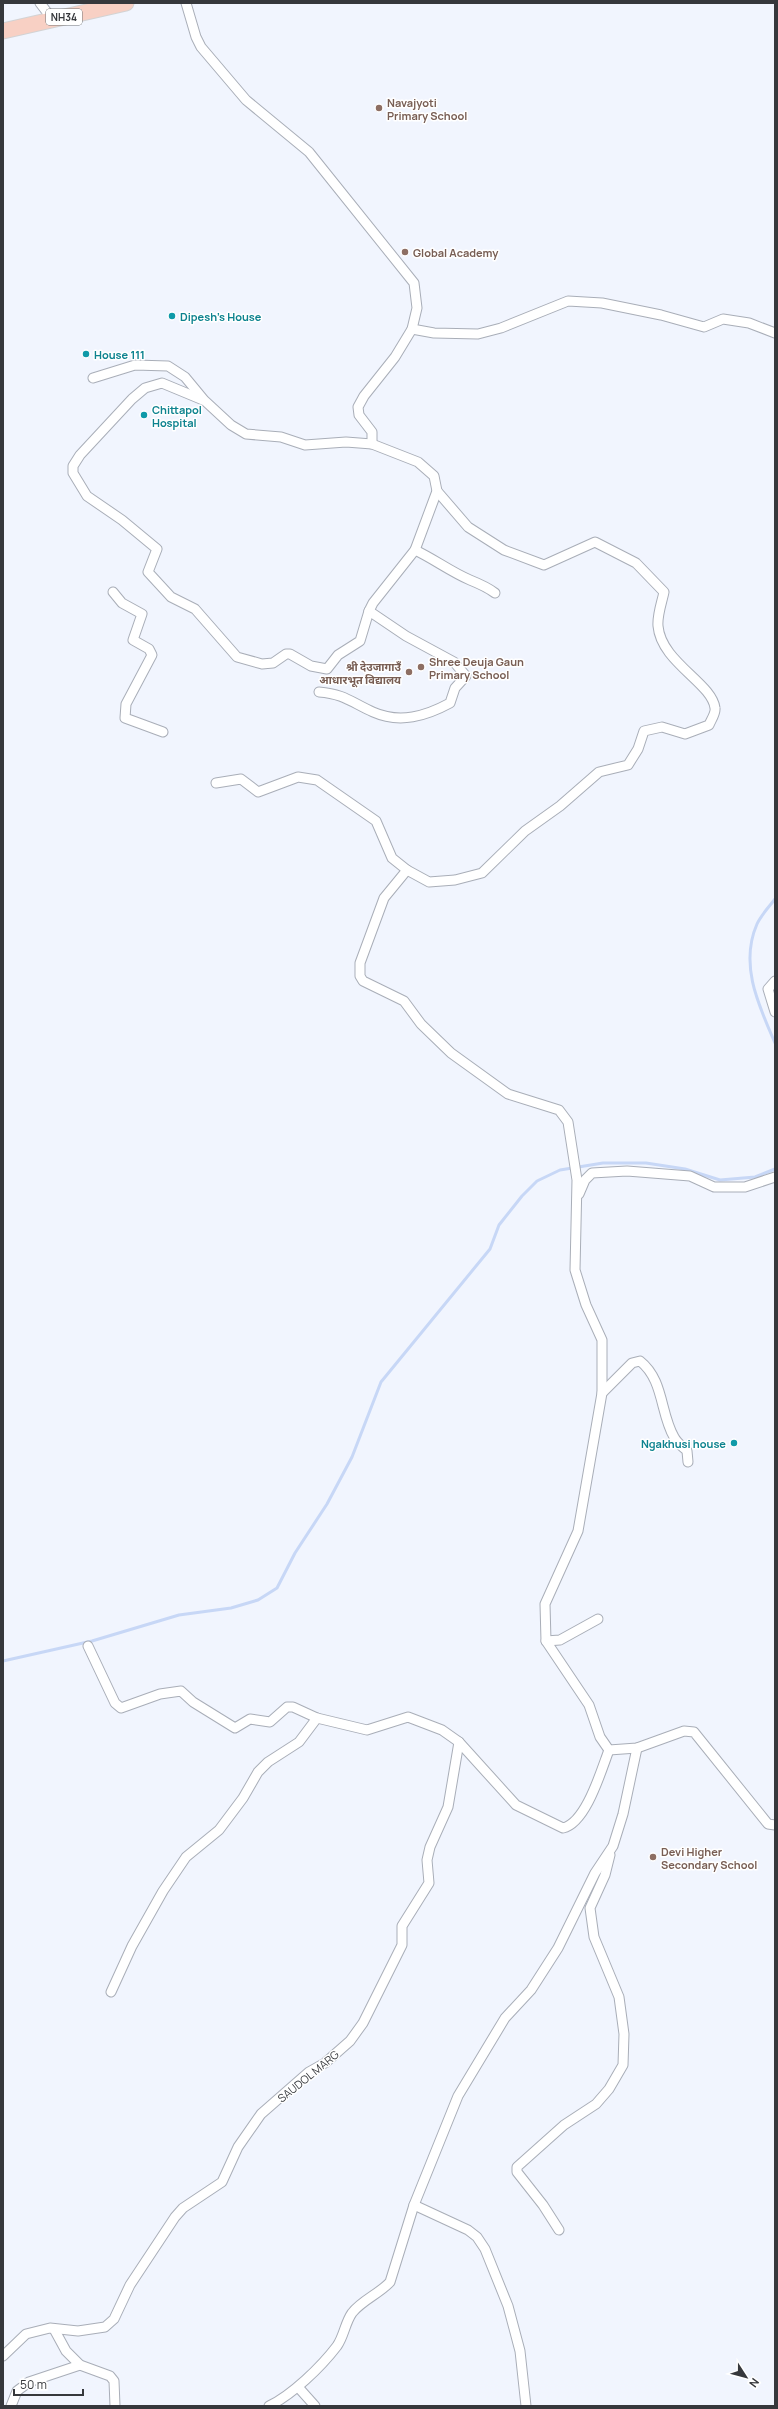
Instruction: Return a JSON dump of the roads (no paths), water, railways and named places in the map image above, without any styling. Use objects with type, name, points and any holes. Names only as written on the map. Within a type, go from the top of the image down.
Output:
[{"type":"highway","name":"NH34","points":[[3,32],[126,3]]},
{"type":"street","points":[[40,3],[53,20]]},
{"type":"street","points":[[186,3],[196,38],[201,47],[246,100],[309,152],[414,284],[417,308],[412,329],[395,357],[364,396],[358,407],[359,414],[372,432],[372,444]]},
{"type":"street","points":[[412,329],[434,333],[478,334],[501,328],[568,301],[602,303],[661,315],[704,327],[723,319],[749,323],[775,333]]},
{"type":"street","points":[[93,378],[135,365],[168,366],[185,377],[204,400],[231,424],[246,434],[281,437],[305,445],[346,442],[372,444],[418,462],[434,476],[437,491],[468,527],[504,550],[544,565],[595,542],[636,563],[664,592],[658,625],[664,646],[686,672],[711,696],[715,709],[709,725],[685,734],[662,728],[644,732],[638,749],[628,765],[599,772],[560,806],[525,830],[482,874],[455,880],[429,882],[407,870],[392,858],[376,821],[317,780],[298,777],[258,792],[241,779],[216,783]]},
{"type":"street","points":[[204,400],[162,383],[145,388],[80,455],[73,466],[72,473],[87,496],[122,520],[157,549],[148,572],[171,597],[195,608],[236,657],[262,664],[273,664],[286,654],[290,654],[311,666],[327,670],[338,655],[360,641],[369,611],[415,550],[437,491]]},
{"type":"street","points":[[415,550],[437,560],[470,580],[481,583],[495,593]]},
{"type":"street","points":[[113,592],[122,603],[142,614],[133,640],[149,649],[152,655],[126,704],[125,718],[163,732]]},
{"type":"street","points":[[319,692],[350,698],[374,712],[390,717],[414,718],[450,703],[455,688],[466,676],[463,671],[449,659],[406,636],[369,611]]},
{"type":"street","points":[[407,870],[384,898],[360,963],[360,976],[363,981],[404,1001],[421,1024],[450,1053],[508,1094],[559,1110],[568,1122],[575,1162],[578,1199],[575,1270],[586,1305],[602,1340],[602,1393],[578,1531],[545,1604],[546,1641],[589,1705],[600,1737],[608,1750]]},
{"type":"street","points":[[775,981],[768,989],[775,1012]]},
{"type":"street","points":[[578,1199],[585,1180],[592,1173],[627,1170],[690,1176],[714,1187],[745,1187],[775,1177]]},
{"type":"street","points":[[602,1393],[632,1363],[640,1361],[650,1369],[662,1399],[668,1425],[675,1439],[687,1450],[688,1462]]},
{"type":"street","points":[[546,1641],[560,1640],[598,1619]]},
{"type":"street","points":[[88,1646],[115,1703],[121,1708],[160,1694],[181,1691],[193,1702],[235,1728],[250,1719],[270,1722],[287,1707],[293,1707],[317,1718],[367,1730],[408,1717],[442,1730],[459,1742],[516,1805],[563,1828],[573,1824],[595,1789],[608,1750]]},
{"type":"street","points":[[111,1992],[132,1946],[163,1891],[186,1857],[219,1830],[232,1815],[258,1772],[268,1762],[298,1742],[317,1718]]},
{"type":"street","points":[[608,1750],[637,1748],[684,1731],[694,1732],[768,1824],[775,1825]]},
{"type":"street","name":"SAUDOL MARG","points":[[3,2356],[26,2334],[50,2328],[90,2330],[105,2327],[114,2319],[130,2285],[175,2218],[183,2208],[222,2182],[238,2147],[261,2114],[308,2072],[324,2063],[350,2041],[363,2022],[402,1945],[402,1926],[429,1883],[427,1860],[430,1847],[448,1807],[459,1742]]},
{"type":"street","points":[[560,2230],[543,2204],[517,2172],[517,2167],[564,2125],[596,2104],[609,2089],[623,2065],[624,2034],[618,1997],[594,1937],[590,1908],[605,1875],[623,1814],[637,1748]]},
{"type":"street","points":[[269,2406],[279,2402],[298,2387],[337,2345],[344,2325],[353,2311],[383,2290],[390,2282],[414,2205],[458,2096],[505,2018],[531,1990],[558,1948],[595,1873],[613,1846]]},
{"type":"street","points":[[414,2205],[468,2230],[477,2237],[485,2250],[508,2306],[520,2351],[526,2406]]},
{"type":"street","points":[[54,2329],[66,2351],[80,2365],[110,2376],[114,2381],[116,2406]]},
{"type":"street","points":[[11,2406],[17,2391],[28,2382],[80,2365]]},
{"type":"street","points":[[298,2387],[315,2406]]},
{"type":"waterway","points":[[775,899],[757,924],[752,939],[750,955],[753,985],[763,1015],[775,1043]]},
{"type":"waterway","points":[[3,1661],[92,1641],[179,1615],[231,1608],[258,1600],[277,1588],[295,1553],[327,1504],[352,1457],[381,1382],[490,1249],[499,1225],[522,1196],[537,1181],[560,1170],[603,1163],[646,1163],[685,1169],[720,1180],[755,1177],[775,1169]]},
{"type":"place","name":"Navajyoti Primary School","points":[[379,108]]},
{"type":"place","name":"Global Academy","points":[[405,252]]},
{"type":"place","name":"Dipesh's House","points":[[172,316]]},
{"type":"place","name":"House 111","points":[[86,354]]},
{"type":"place","name":"Chittapol Hospital","points":[[144,415]]},
{"type":"place","name":"Shree Deuja Gaun Primary School","points":[[421,667]]},
{"type":"place","name":"श्री देउजागाउँ आधारभूत विद्यालय","points":[[409,672]]},
{"type":"place","name":"Ngakhusi house","points":[[734,1443]]},
{"type":"place","name":"Devi Higher Secondary School","points":[[653,1857]]}]
